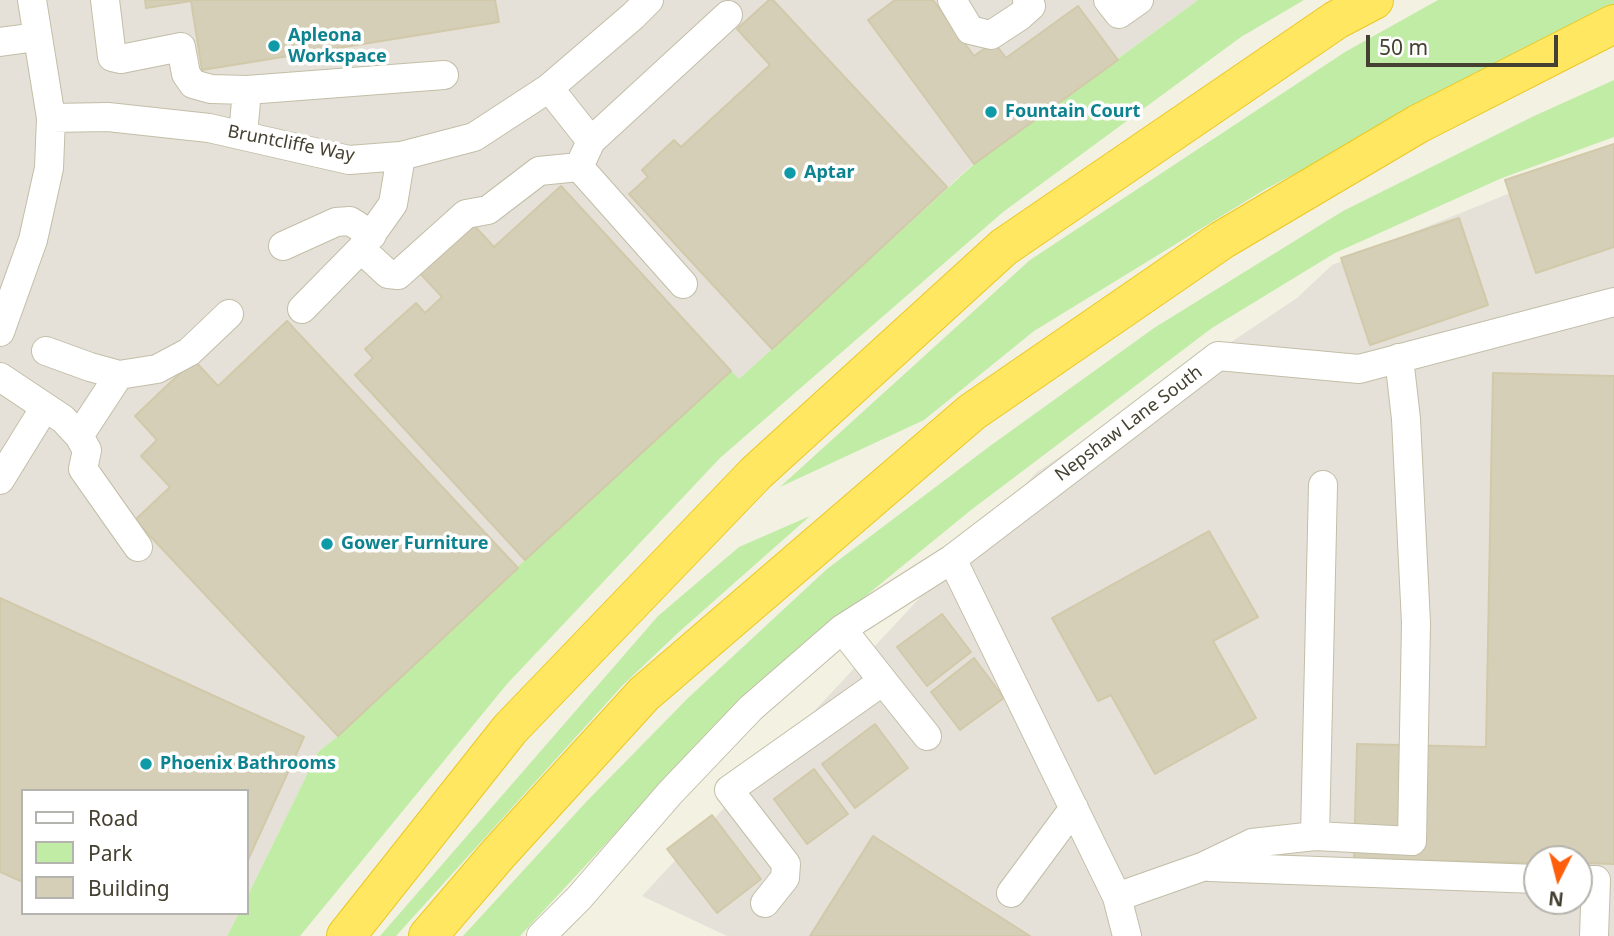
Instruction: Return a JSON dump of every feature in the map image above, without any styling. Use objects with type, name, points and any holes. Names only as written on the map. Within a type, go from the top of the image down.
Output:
[{"type":"highway","points":[[346,936],[510,729],[755,473],[962,284],[1015,239],[1336,20],[1374,0]]},
{"type":"highway","points":[[428,936],[499,853],[644,694],[972,412],[1222,240],[1418,124],[1614,24]]},
{"type":"street","points":[[0,332],[33,240],[49,168],[51,118],[32,0]]},
{"type":"street","points":[[105,0],[112,57],[121,59],[181,47],[186,75],[193,84],[211,89],[247,90],[444,75]]},
{"type":"street","points":[[952,0],[970,30],[991,35],[1031,6],[1027,0]]},
{"type":"street","points":[[1108,0],[1119,15],[1139,0]]},
{"type":"street","name":"Bruntcliffe Way","points":[[51,118],[108,117],[209,128],[349,160],[401,156],[474,137],[549,88],[637,5]]},
{"type":"street","points":[[579,167],[592,141],[728,15]]},
{"type":"street","points":[[0,42],[37,37]]},
{"type":"street","points":[[549,88],[592,141]]},
{"type":"street","points":[[243,135],[247,90]]},
{"type":"street","points":[[302,309],[366,242],[393,204],[401,156]]},
{"type":"street","points":[[283,246],[336,222],[351,220],[388,274],[398,275],[466,214],[488,210],[539,171],[579,167]]},
{"type":"street","points":[[579,167],[683,284]]},
{"type":"street","name":"Nepshaw Lane South","points":[[541,936],[579,898],[670,793],[751,708],[842,629],[952,559],[1219,356],[1359,369],[1614,302]]},
{"type":"street","points":[[46,351],[119,375],[157,369],[189,352],[229,314]]},
{"type":"street","points":[[1117,897],[1202,867],[1252,843],[1315,836],[1412,841],[1416,623],[1406,419],[1399,358]]},
{"type":"street","points":[[79,436],[119,375]]},
{"type":"street","points":[[0,377],[63,419],[79,436],[87,450],[83,469],[138,547]]},
{"type":"street","points":[[0,480],[45,407]]},
{"type":"street","points":[[1315,836],[1323,485]]},
{"type":"street","points":[[952,559],[1117,897],[1127,936]]},
{"type":"street","points":[[842,629],[927,736]]},
{"type":"street","points":[[729,790],[883,681]]},
{"type":"street","points":[[704,758],[786,864],[785,878],[765,903]]},
{"type":"street","points":[[1011,893],[1074,808]]},
{"type":"street","points":[[1202,867],[1523,878]]},
{"type":"street","points":[[1593,880],[1594,936]]},
{"type":"shaded area","points":[[0,0],[1198,0],[973,164],[739,379],[731,372],[318,752],[248,895],[248,789],[21,789],[21,915],[238,915],[227,936],[0,936]]},
{"type":"shaded area","points":[[1614,151],[1614,936],[727,936],[642,896],[1037,472],[1297,298],[1332,265]]},
{"type":"green space","points":[[1198,0],[1304,0],[1241,37],[1003,212],[720,458],[507,684],[300,936],[227,936],[238,915],[248,915],[248,895],[318,752],[731,371],[739,379],[974,164]]},
{"type":"green space","points":[[1438,0],[1614,0],[1614,13],[1516,57],[1264,190],[1034,331],[924,420],[780,487],[1030,260],[1345,52]]},
{"type":"green space","points":[[1614,80],[1614,137],[1502,178],[1335,253],[1212,328],[971,510],[742,697],[520,936],[463,936],[587,801],[688,698],[827,569],[990,446],[1154,328],[1343,211],[1534,116]]},
{"type":"green space","points":[[810,516],[622,686],[396,936],[380,936],[658,616],[739,547]]},
{"type":"building","name":"Apleona Workspace","points":[[145,0],[495,0],[499,22],[202,70],[191,1],[146,8]]},
{"type":"building","name":"Aptar","points":[[769,0],[773,0],[947,187],[772,349],[629,194],[648,177],[642,170],[674,140],[681,147],[770,65],[737,29]]},
{"type":"building","name":"Fountain Court","points":[[895,0],[933,0],[974,56],[994,42],[1006,58],[1078,6],[1118,60],[974,164],[868,20]]},
{"type":"building","points":[[1614,144],[1614,247],[1536,273],[1505,180]]},
{"type":"building","name":"Gower Furniture","points":[[561,186],[731,371],[525,560],[355,375],[373,358],[365,349],[416,303],[425,313],[442,297],[419,272],[472,223],[494,247]]},
{"type":"building","points":[[1459,218],[1488,305],[1370,345],[1341,258]]},
{"type":"building","name":"Gower Furniture","points":[[287,321],[518,568],[338,736],[135,520],[170,487],[141,456],[157,440],[135,416],[194,360],[218,386]]},
{"type":"building","points":[[1493,373],[1614,376],[1614,864],[1593,863],[1593,845],[1523,845],[1523,863],[1354,859],[1357,744],[1486,747]]},
{"type":"building","points":[[1209,531],[1258,617],[1213,641],[1256,718],[1155,774],[1111,695],[1098,701],[1052,618]]},
{"type":"building","name":"Phoenix Bathrooms","points":[[0,598],[304,737],[248,860],[248,789],[21,789],[21,881],[0,872]]},
{"type":"building","points":[[942,614],[971,652],[927,686],[897,647]]},
{"type":"building","points":[[974,658],[1004,698],[960,730],[931,692]]},
{"type":"building","points":[[875,724],[908,768],[855,808],[822,764]]},
{"type":"building","points":[[814,769],[848,814],[807,844],[774,799]]},
{"type":"building","points":[[712,815],[761,879],[717,913],[667,849]]},
{"type":"building","points":[[873,836],[1030,936],[810,936]]},
{"type":"place","name":"Apleona Workspace","points":[[274,46]]},
{"type":"place","name":"Fountain Court","points":[[991,112]]},
{"type":"place","name":"Aptar","points":[[790,173]]},
{"type":"place","name":"Gower Furniture","points":[[327,544]]},
{"type":"place","name":"Phoenix Bathrooms","points":[[146,764]]}]
